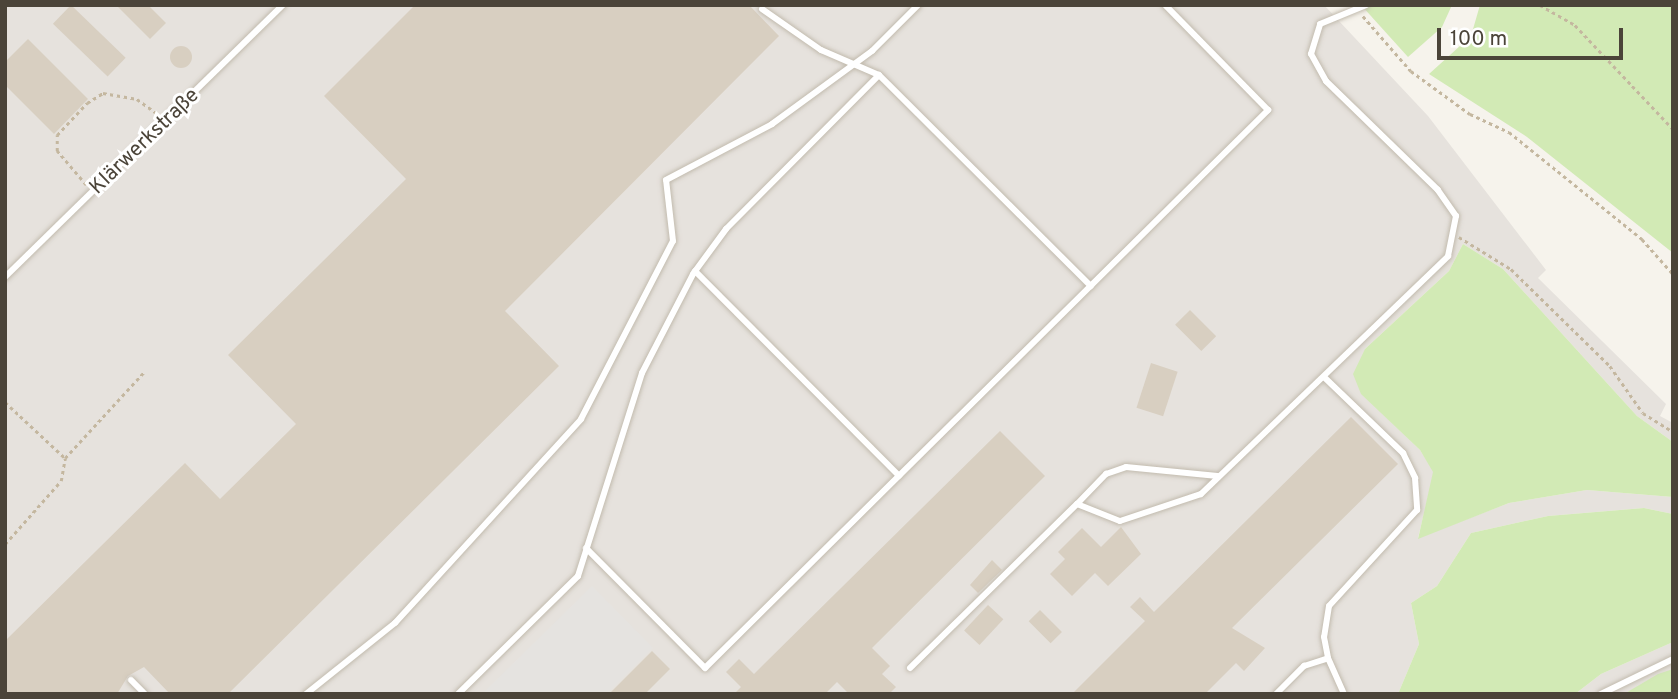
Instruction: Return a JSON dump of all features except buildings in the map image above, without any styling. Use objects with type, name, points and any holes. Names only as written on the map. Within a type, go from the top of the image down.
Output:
[{"type":"lane","name":"Klärwerkstraße","points":[[5,277],[283,5]]},
{"type":"lane","points":[[306,694],[395,623],[581,419],[673,241],[666,180],[772,124],[851,63],[918,5]]},
{"type":"lane","points":[[586,548],[705,668],[1268,110],[1165,5]]},
{"type":"lane","points":[[1077,504],[1120,521],[1201,494],[1448,256],[1456,236],[1456,216],[1438,190],[1326,81],[1311,54],[1320,24],[1366,5]]},
{"type":"lane","points":[[762,9],[851,63],[879,75],[1091,286]]},
{"type":"lane","points":[[458,694],[578,576],[642,373],[695,271],[726,229],[879,75]]},
{"type":"lane","points":[[695,271],[899,476]]},
{"type":"lane","points":[[1324,377],[1403,453],[1415,478],[1417,510],[1329,606],[1324,637],[1328,658],[1344,694]]},
{"type":"lane","points":[[911,668],[1106,474],[1126,467],[1218,476]]},
{"type":"lane","points":[[1276,694],[1304,666],[1328,658]]},
{"type":"lane","points":[[1601,694],[1673,659]]},
{"type":"lane","points":[[131,680],[145,694]]},
{"type":"path","points":[[1540,5],[1575,25],[1673,130]]},
{"type":"path","points":[[1357,8],[1411,72],[1470,114],[1508,132],[1642,239],[1673,274]]},
{"type":"path","points":[[93,192],[57,151],[57,135],[87,103],[103,93],[136,99],[167,121]]},
{"type":"path","points":[[1456,236],[1511,269],[1610,366],[1643,413],[1673,432]]},
{"type":"path","points":[[5,544],[61,481],[65,457],[144,372]]},
{"type":"path","points":[[5,402],[65,457]]},
{"type":"shaded area","points":[[5,5],[1324,5],[1428,116],[1546,270],[1538,278],[1666,404],[1660,416],[1673,423],[1673,442],[1637,416],[1503,269],[1463,244],[1449,271],[1365,349],[1362,394],[1420,450],[1434,472],[1418,538],[1509,503],[1587,490],[1673,497],[1673,514],[1644,508],[1548,516],[1471,533],[1437,586],[1411,603],[1419,644],[1398,694],[5,694]]},
{"type":"shaded area","points":[[592,586],[653,648],[607,694],[482,694]]},
{"type":"shaded area","points":[[1673,642],[1673,669],[1624,694],[1575,694],[1601,674]]},
{"type":"green space","points":[[1361,5],[1452,5],[1442,27],[1408,57]]},
{"type":"green space","points":[[1480,5],[1673,5],[1673,253],[1527,137],[1429,74],[1471,36]]},
{"type":"green space","points":[[1463,244],[1503,269],[1637,416],[1673,442],[1673,497],[1587,490],[1509,503],[1418,539],[1433,472],[1420,450],[1361,394],[1353,374],[1365,349],[1449,271]]},
{"type":"green space","points":[[1644,508],[1673,514],[1673,642],[1601,674],[1575,694],[1398,694],[1419,644],[1411,603],[1437,586],[1471,533],[1548,516]]},
{"type":"green space","points":[[1673,669],[1673,694],[1624,694],[1658,674]]}]
